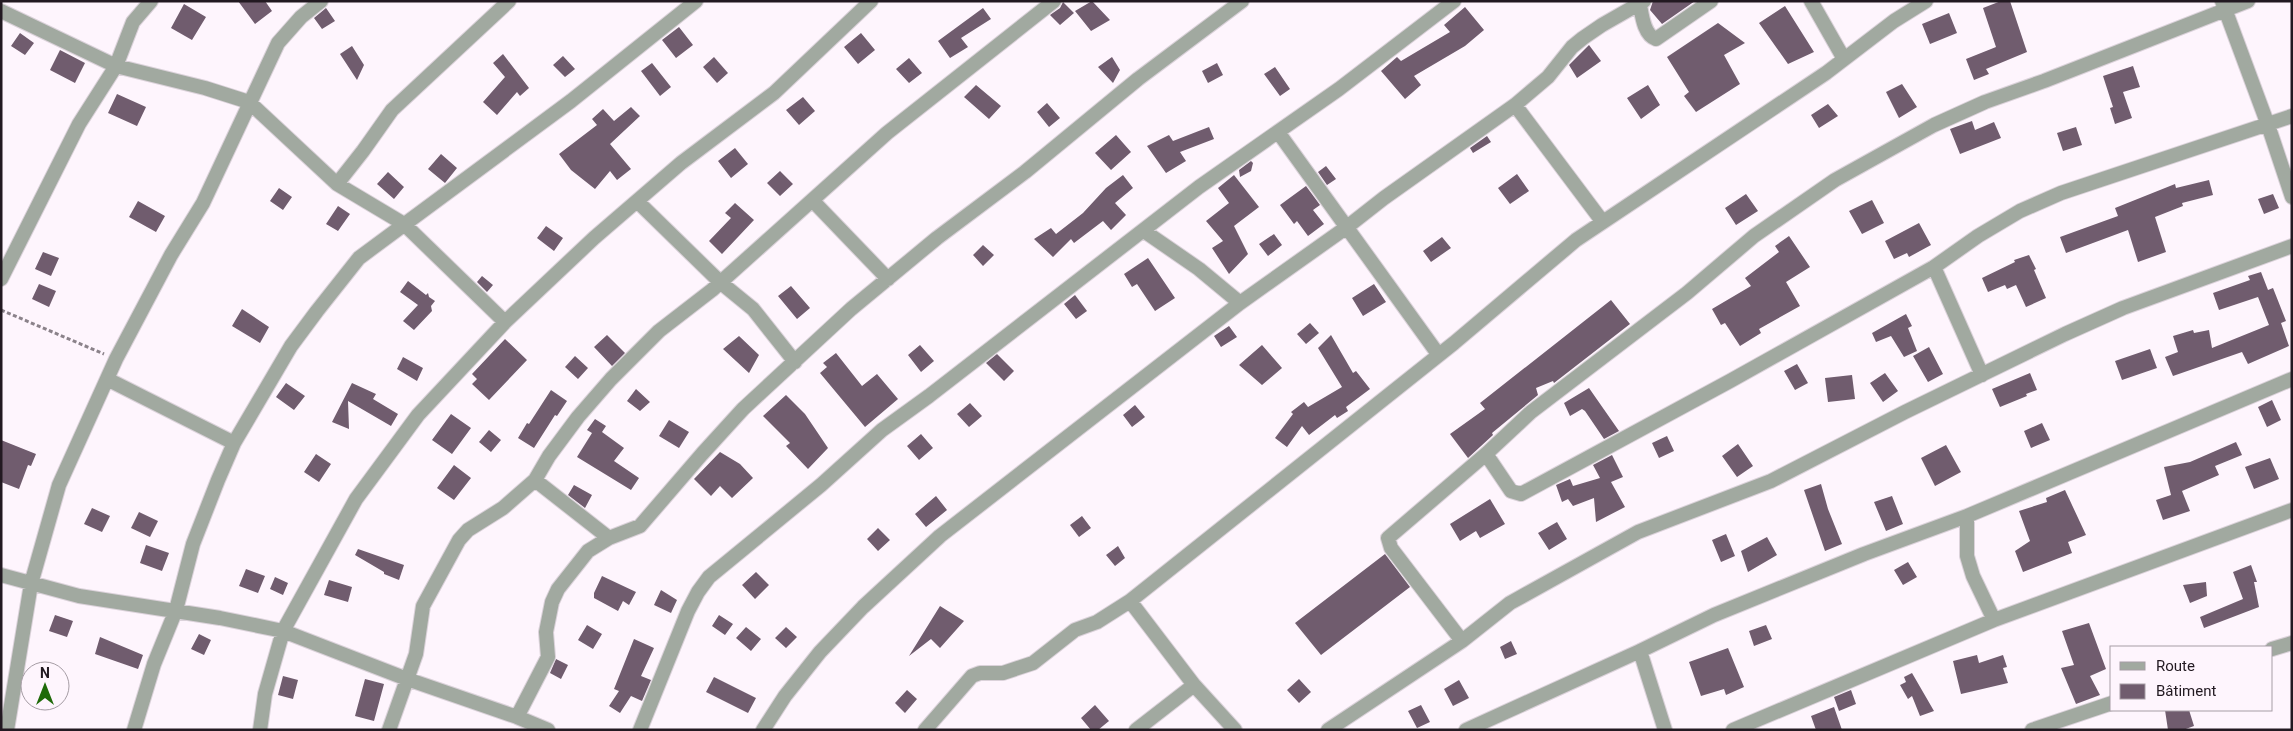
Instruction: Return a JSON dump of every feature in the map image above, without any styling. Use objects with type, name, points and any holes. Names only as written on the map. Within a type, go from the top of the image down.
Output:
[{"type":"street","points":[[1,280],[79,124],[116,66],[134,22],[151,1]]},
{"type":"street","points":[[7,730],[31,584],[59,485],[116,359],[171,255],[203,203],[278,43],[301,17],[321,1]]},
{"type":"street","points":[[337,184],[396,105],[509,1]]},
{"type":"street","points":[[134,730],[154,664],[176,610],[193,544],[206,508],[234,443],[291,346],[355,263],[404,224],[571,102],[696,1]]},
{"type":"street","points":[[260,730],[265,694],[283,630],[356,499],[418,415],[505,322],[594,238],[682,163],[774,93],[871,1]]},
{"type":"street","points":[[389,730],[416,654],[423,606],[459,540],[468,530],[483,518],[503,508],[535,480],[549,456],[578,417],[611,379],[677,316],[720,282],[813,201],[887,133],[1054,1]]},
{"type":"street","points":[[517,717],[548,657],[546,632],[548,614],[558,589],[588,551],[609,538],[640,526],[743,409],[851,309],[1025,172],[1138,79],[1242,1]]},
{"type":"street","points":[[640,730],[688,611],[709,577],[821,485],[882,430],[930,396],[1199,187],[1339,90],[1454,1]]},
{"type":"street","points":[[763,730],[785,696],[820,652],[864,606],[940,536],[1240,302],[1515,105],[1548,77],[1578,43],[1602,24],[1642,3],[1647,31],[1652,38],[1656,39],[1711,1]]},
{"type":"street","points":[[1811,1],[1844,59]]},
{"type":"street","points":[[925,730],[972,676],[1003,673],[1033,663],[1075,630],[1097,622],[1130,601],[1454,343],[1576,240],[1826,73],[1894,21],[1926,1]]},
{"type":"street","points":[[1462,641],[1391,548],[1388,538],[1486,454],[1531,412],[1687,293],[1754,236],[1835,180],[1934,125],[1985,102],[2224,6],[2248,1]]},
{"type":"street","points":[[2224,6],[2268,125],[2292,197]]},
{"type":"street","points":[[1,11],[116,66],[205,88],[250,102],[337,184],[404,224],[505,322]]},
{"type":"street","points":[[1515,105],[1602,221]]},
{"type":"street","points":[[1486,454],[1511,491],[1521,494],[1730,382],[1934,267],[1978,236],[2020,211],[2061,193],[2292,116]]},
{"type":"street","points":[[1278,132],[1438,354]]},
{"type":"street","points":[[813,201],[888,279]]},
{"type":"street","points":[[638,202],[720,282],[753,309],[795,362]]},
{"type":"street","points":[[1144,231],[1199,269],[1240,302]]},
{"type":"street","points":[[1328,730],[1462,641],[1510,603],[1638,532],[1771,481],[1904,412],[2123,308],[2292,246]]},
{"type":"street","points":[[1934,267],[1982,375]]},
{"type":"street","points":[[107,379],[234,443]]},
{"type":"street","points":[[1466,730],[1640,651],[1714,614],[1864,554],[1967,516],[2292,379]]},
{"type":"street","points":[[535,480],[609,538]]},
{"type":"street","points":[[1733,730],[1994,620],[2292,510]]},
{"type":"street","points":[[1967,516],[1966,556],[1973,576],[1994,620]]},
{"type":"street","points":[[1,575],[79,596],[142,607],[176,610],[283,630],[407,680],[517,717],[529,726],[548,730]]},
{"type":"street","points":[[1130,601],[1194,685],[1234,730]]},
{"type":"street","points":[[2273,649],[2292,643]]},
{"type":"street","points":[[1640,651],[1665,730]]},
{"type":"street","points":[[1136,730],[1194,685]]},
{"type":"street","points":[[2032,730],[2110,704]]},
{"type":"path","points":[[1,310],[116,359]]},
{"type":"building","points":[[238,1],[265,1],[272,11],[255,24]]},
{"type":"building","points":[[1092,1],[1110,20],[1091,31],[1075,11]]},
{"type":"building","points":[[1653,1],[1695,1],[1662,24],[1650,10]]},
{"type":"building","points":[[2001,1],[2010,1],[2027,52],[1986,69],[1989,74],[1974,80],[1966,59],[1996,47],[1983,8]]},
{"type":"building","points":[[1063,2],[1074,13],[1060,25],[1050,15],[1060,8]]},
{"type":"building","points":[[184,4],[206,17],[192,40],[171,28]]},
{"type":"building","points":[[1785,6],[1814,52],[1788,64],[1759,23]]},
{"type":"building","points":[[1465,7],[1484,30],[1465,46],[1414,76],[1421,85],[1405,99],[1381,71],[1397,57],[1401,61],[1450,32],[1444,25]]},
{"type":"building","points":[[326,8],[335,21],[322,29],[314,18]]},
{"type":"building","points":[[983,8],[991,19],[961,38],[968,47],[950,58],[938,41]]},
{"type":"building","points":[[1949,13],[1957,33],[1930,44],[1922,24]]},
{"type":"building","points":[[1718,23],[1745,43],[1724,55],[1740,84],[1696,112],[1684,96],[1689,92],[1667,57]]},
{"type":"building","points":[[679,27],[693,45],[676,58],[662,40]]},
{"type":"building","points":[[20,33],[34,43],[25,55],[11,46]]},
{"type":"building","points":[[861,33],[875,50],[858,64],[844,47]]},
{"type":"building","points":[[1589,45],[1601,61],[1577,78],[1569,65]]},
{"type":"building","points":[[352,46],[364,65],[357,80],[340,54]]},
{"type":"building","points":[[60,50],[85,63],[75,83],[50,70]]},
{"type":"building","points":[[503,54],[529,88],[520,96],[517,92],[497,115],[483,102],[505,77],[493,63]]},
{"type":"building","points":[[563,56],[575,69],[565,77],[553,65]]},
{"type":"building","points":[[714,57],[728,73],[717,83],[703,67]]},
{"type":"building","points":[[1112,57],[1120,70],[1113,83],[1098,67]]},
{"type":"building","points":[[909,58],[922,73],[909,83],[896,69]]},
{"type":"building","points":[[652,63],[671,87],[660,96],[641,71]]},
{"type":"building","points":[[1217,63],[1223,75],[1208,83],[1202,71]]},
{"type":"building","points":[[2133,66],[2140,87],[2123,92],[2132,118],[2115,124],[2110,108],[2113,107],[2103,76]]},
{"type":"building","points":[[1275,67],[1290,89],[1280,96],[1264,74]]},
{"type":"building","points":[[1902,84],[1917,107],[1899,118],[1886,92]]},
{"type":"building","points":[[976,85],[1001,106],[989,119],[964,97]]},
{"type":"building","points":[[1648,85],[1660,105],[1641,119],[1627,98]]},
{"type":"building","points":[[117,94],[146,107],[137,126],[108,113]]},
{"type":"building","points":[[803,97],[815,111],[799,125],[786,110]]},
{"type":"building","points":[[1047,103],[1060,118],[1049,127],[1037,112]]},
{"type":"building","points":[[1828,104],[1838,116],[1819,128],[1811,115]]},
{"type":"building","points":[[631,107],[640,116],[610,144],[631,169],[617,180],[610,171],[595,189],[571,170],[559,154],[597,125],[592,119],[603,109],[614,121]]},
{"type":"building","points":[[1972,121],[1975,130],[1994,122],[2001,138],[1960,154],[1950,129]]},
{"type":"building","points":[[1209,127],[1214,139],[1180,152],[1186,161],[1166,173],[1147,146],[1169,135],[1173,141]]},
{"type":"building","points":[[2076,127],[2082,145],[2063,151],[2057,133]]},
{"type":"building","points":[[1116,135],[1131,152],[1111,170],[1095,153]]},
{"type":"building","points":[[1487,136],[1491,142],[1473,153],[1470,148]]},
{"type":"building","points":[[735,148],[748,164],[731,178],[718,161]]},
{"type":"building","points":[[441,154],[457,168],[445,183],[428,169]]},
{"type":"building","points":[[1251,161],[1253,163],[1251,171],[1240,177],[1239,170]]},
{"type":"building","points":[[1326,166],[1336,179],[1327,185],[1318,172]]},
{"type":"building","points":[[780,171],[793,184],[780,196],[767,183]]},
{"type":"building","points":[[388,172],[404,187],[394,199],[377,184]]},
{"type":"building","points":[[1517,174],[1529,191],[1510,204],[1498,188]]},
{"type":"building","points":[[1123,175],[1133,188],[1115,203],[1126,215],[1111,230],[1103,221],[1074,243],[1071,239],[1053,257],[1034,239],[1051,228],[1056,234],[1083,213],[1106,188]]},
{"type":"building","points":[[1234,175],[1259,207],[1234,226],[1248,254],[1229,274],[1212,248],[1223,241],[1206,221],[1229,203],[1218,188]]},
{"type":"building","points":[[2209,180],[2213,195],[2182,203],[2183,206],[2155,217],[2166,252],[2138,262],[2128,230],[2066,253],[2060,237],[2118,216],[2115,208],[2175,184],[2176,188]]},
{"type":"building","points":[[1306,186],[1320,205],[1313,210],[1324,224],[1308,236],[1297,221],[1294,224],[1280,205]]},
{"type":"building","points":[[279,188],[292,197],[283,210],[270,201]]},
{"type":"building","points":[[1746,194],[1758,211],[1736,225],[1725,208]]},
{"type":"building","points":[[2273,194],[2279,208],[2264,214],[2258,199]]},
{"type":"building","points":[[1872,200],[1884,223],[1862,234],[1849,211]]},
{"type":"building","points":[[138,201],[165,216],[156,232],[129,217]]},
{"type":"building","points":[[735,203],[754,220],[722,254],[709,241],[731,218],[725,213]]},
{"type":"building","points":[[338,206],[350,214],[338,231],[326,224]]},
{"type":"building","points":[[1919,223],[1931,245],[1909,257],[1907,253],[1894,259],[1885,241]]},
{"type":"building","points":[[546,226],[563,238],[554,251],[537,238]]},
{"type":"building","points":[[1274,234],[1282,245],[1268,256],[1259,244]]},
{"type":"building","points":[[1789,236],[1810,267],[1786,282],[1800,306],[1759,329],[1761,333],[1740,346],[1725,323],[1721,325],[1712,309],[1751,286],[1745,278],[1779,252],[1775,246]]},
{"type":"building","points":[[1442,237],[1451,248],[1431,262],[1423,251]]},
{"type":"building","points":[[983,245],[994,255],[983,266],[973,255]]},
{"type":"building","points":[[43,252],[59,258],[51,276],[35,269]]},
{"type":"building","points":[[2029,255],[2046,298],[2026,307],[2016,285],[2007,289],[2005,285],[1988,292],[1982,278],[2015,262],[2014,260]]},
{"type":"building","points":[[1148,258],[1175,298],[1155,311],[1137,284],[1132,287],[1124,274]]},
{"type":"building","points":[[2261,272],[2268,290],[2273,288],[2286,321],[2281,323],[2289,346],[2248,364],[2242,352],[2173,376],[2165,357],[2178,352],[2173,336],[2193,330],[2194,333],[2209,330],[2212,348],[2269,325],[2258,297],[2219,310],[2213,293],[2250,280],[2248,276]]},
{"type":"building","points":[[482,276],[493,285],[487,292],[477,282]]},
{"type":"building","points":[[408,281],[426,295],[428,293],[429,297],[435,301],[431,306],[432,311],[414,330],[403,321],[418,305],[400,292]]},
{"type":"building","points":[[39,284],[56,291],[49,307],[32,299]]},
{"type":"building","points":[[1374,284],[1386,302],[1363,316],[1352,298]]},
{"type":"building","points":[[791,286],[810,308],[797,319],[778,296]]},
{"type":"building","points":[[1075,295],[1087,311],[1076,319],[1064,304]]},
{"type":"building","points":[[1611,300],[1630,324],[1554,383],[1553,381],[1536,388],[1538,395],[1492,433],[1493,435],[1468,458],[1450,434],[1485,409],[1480,403]]},
{"type":"building","points":[[242,309],[269,327],[260,343],[232,326]]},
{"type":"building","points":[[1906,314],[1912,326],[1908,328],[1917,351],[1904,357],[1891,336],[1876,342],[1872,333]]},
{"type":"building","points":[[1310,323],[1319,333],[1306,344],[1297,334]]},
{"type":"building","points":[[1229,326],[1237,337],[1221,347],[1214,336]]},
{"type":"building","points":[[607,335],[625,353],[612,366],[594,347]]},
{"type":"building","points":[[1331,335],[1353,373],[1356,371],[1370,389],[1346,407],[1348,411],[1337,418],[1335,415],[1309,435],[1302,426],[1287,447],[1275,438],[1293,414],[1291,412],[1304,402],[1308,407],[1342,387],[1318,348]]},
{"type":"building","points":[[739,336],[759,355],[749,373],[723,349]]},
{"type":"building","points":[[505,339],[527,360],[489,400],[472,384],[477,379],[472,374]]},
{"type":"building","points":[[920,345],[934,361],[921,372],[908,355]]},
{"type":"building","points":[[1262,345],[1282,368],[1262,385],[1239,365]]},
{"type":"building","points":[[1929,347],[1943,374],[1928,382],[1913,356]]},
{"type":"building","points":[[2150,349],[2157,368],[2122,380],[2115,361]]},
{"type":"building","points":[[836,353],[862,386],[877,374],[898,399],[865,427],[820,373],[827,367],[823,363]]},
{"type":"building","points":[[997,354],[1014,371],[1004,381],[986,363]]},
{"type":"building","points":[[575,356],[588,368],[578,379],[565,367]]},
{"type":"building","points":[[403,357],[423,368],[417,381],[397,369]]},
{"type":"building","points":[[1797,364],[1808,383],[1795,390],[1784,371]]},
{"type":"building","points":[[1885,373],[1898,391],[1883,402],[1870,383]]},
{"type":"building","points":[[2030,373],[2037,390],[2000,407],[1992,389]]},
{"type":"building","points":[[1852,375],[1855,399],[1828,402],[1825,378]]},
{"type":"building","points":[[286,383],[305,396],[294,410],[276,397]]},
{"type":"building","points":[[352,383],[376,394],[373,399],[398,414],[391,426],[348,401],[349,429],[332,422]]},
{"type":"building","points":[[1589,388],[1619,431],[1604,439],[1585,411],[1582,409],[1570,416],[1564,403]]},
{"type":"building","points":[[636,389],[650,402],[640,411],[627,401]]},
{"type":"building","points":[[551,390],[567,401],[557,416],[555,415],[534,448],[518,438]]},
{"type":"building","points":[[786,395],[805,414],[828,448],[808,469],[786,446],[790,443],[763,416]]},
{"type":"building","points":[[2272,400],[2281,420],[2267,427],[2258,407]]},
{"type":"building","points":[[970,403],[982,416],[969,427],[957,414]]},
{"type":"building","points":[[1135,405],[1145,417],[1132,427],[1123,415]]},
{"type":"building","points":[[451,414],[471,428],[452,454],[432,440]]},
{"type":"building","points":[[595,419],[606,426],[602,432],[624,448],[614,461],[639,478],[631,490],[577,457],[592,433],[587,430]]},
{"type":"building","points":[[669,420],[689,432],[679,448],[659,436]]},
{"type":"building","points":[[2042,423],[2050,440],[2031,448],[2024,431]]},
{"type":"building","points":[[489,430],[501,440],[491,452],[479,442]]},
{"type":"building","points":[[921,434],[933,448],[919,460],[907,446]]},
{"type":"building","points":[[1667,436],[1674,451],[1659,458],[1652,443]]},
{"type":"building","points":[[1,440],[36,454],[31,466],[28,465],[19,489],[1,482]]},
{"type":"building","points":[[2236,442],[2242,455],[2215,466],[2219,475],[2182,491],[2190,511],[2163,520],[2156,500],[2171,495],[2164,467],[2190,462]]},
{"type":"building","points":[[1738,444],[1753,466],[1737,477],[1722,456]]},
{"type":"building","points":[[1946,445],[1961,472],[1935,486],[1921,458]]},
{"type":"building","points":[[720,452],[740,464],[753,478],[732,498],[720,486],[711,496],[694,479]]},
{"type":"building","points":[[316,454],[331,464],[319,482],[304,472]]},
{"type":"building","points":[[1612,455],[1623,477],[1611,482],[1625,507],[1596,522],[1594,498],[1573,506],[1568,499],[1562,502],[1556,485],[1570,479],[1573,486],[1600,478],[1593,465]]},
{"type":"building","points":[[2270,458],[2279,479],[2254,489],[2245,467]]},
{"type":"building","points":[[454,465],[471,478],[454,500],[437,488]]},
{"type":"building","points":[[1821,484],[1828,509],[1842,544],[1825,551],[1804,490]]},
{"type":"building","points":[[574,485],[592,495],[585,508],[568,495]]},
{"type":"building","points":[[2065,490],[2086,535],[2068,542],[2072,553],[2023,572],[2015,551],[2030,541],[2019,511],[2047,502],[2046,498]]},
{"type":"building","points":[[936,496],[947,510],[926,527],[915,514]]},
{"type":"building","points":[[1892,496],[1903,524],[1886,531],[1874,502]]},
{"type":"building","points":[[1490,499],[1505,524],[1480,538],[1476,531],[1460,541],[1450,524]]},
{"type":"building","points":[[92,508],[110,516],[102,532],[84,524]]},
{"type":"building","points":[[139,512],[158,521],[150,537],[131,528]]},
{"type":"building","points":[[1082,516],[1091,528],[1079,537],[1070,525]]},
{"type":"building","points":[[1557,522],[1567,539],[1549,550],[1538,533]]},
{"type":"building","points":[[878,528],[890,540],[878,551],[867,539]]},
{"type":"building","points":[[1726,534],[1735,556],[1721,562],[1712,540]]},
{"type":"building","points":[[1767,537],[1777,555],[1748,572],[1741,551]]},
{"type":"building","points":[[146,545],[169,553],[162,571],[140,563]]},
{"type":"building","points":[[1118,546],[1125,558],[1115,566],[1106,555]]},
{"type":"building","points":[[358,549],[404,565],[399,580],[384,574],[384,572],[355,555]]},
{"type":"building","points":[[1385,554],[1410,587],[1321,655],[1295,623]]},
{"type":"building","points":[[1908,562],[1917,577],[1903,585],[1894,570]]},
{"type":"building","points":[[2251,565],[2257,582],[2254,582],[2259,607],[2204,628],[2200,617],[2243,599],[2233,572]]},
{"type":"building","points":[[246,569],[265,576],[258,593],[239,586]]},
{"type":"building","points":[[756,572],[769,585],[755,599],[742,585]]},
{"type":"building","points":[[602,576],[636,592],[629,605],[623,601],[618,611],[594,598],[594,593]]},
{"type":"building","points":[[275,577],[288,583],[283,595],[270,589]]},
{"type":"building","points":[[329,580],[352,587],[348,602],[324,595]]},
{"type":"building","points":[[2206,582],[2207,596],[2190,603],[2183,585]]},
{"type":"building","points":[[661,590],[677,600],[671,613],[654,605]]},
{"type":"building","points":[[940,606],[964,621],[940,648],[931,639],[909,656]]},
{"type":"building","points":[[55,615],[73,621],[67,637],[49,631]]},
{"type":"building","points":[[719,615],[733,624],[725,635],[712,626]]},
{"type":"building","points":[[2089,623],[2106,669],[2090,676],[2100,695],[2076,704],[2061,668],[2074,665],[2062,631]]},
{"type":"building","points":[[587,625],[602,634],[593,649],[578,640]]},
{"type":"building","points":[[1766,625],[1772,639],[1754,646],[1749,631]]},
{"type":"building","points":[[746,627],[761,639],[751,651],[736,638]]},
{"type":"building","points":[[786,627],[797,637],[786,648],[775,638]]},
{"type":"building","points":[[199,634],[211,640],[204,655],[191,649]]},
{"type":"building","points":[[100,637],[143,655],[138,669],[95,654]]},
{"type":"building","points":[[634,639],[654,648],[641,676],[651,680],[642,701],[631,696],[620,713],[609,706],[619,691],[614,689]]},
{"type":"building","points":[[1511,641],[1517,654],[1505,659],[1500,647]]},
{"type":"building","points":[[1728,648],[1744,687],[1726,695],[1724,689],[1701,696],[1689,662]]},
{"type":"building","points":[[1977,655],[1979,663],[2003,655],[2007,667],[2003,668],[2008,683],[1961,694],[1953,661]]},
{"type":"building","points":[[556,659],[568,665],[561,679],[550,673]]},
{"type":"building","points":[[1912,673],[1934,711],[1920,716],[1912,696],[1908,699],[1900,685],[1906,682],[1904,677]]},
{"type":"building","points":[[283,676],[298,680],[293,699],[278,695]]},
{"type":"building","points":[[714,677],[756,698],[748,713],[706,692]]},
{"type":"building","points":[[365,679],[384,684],[374,721],[355,716]]},
{"type":"building","points":[[1299,679],[1311,692],[1299,703],[1287,690]]},
{"type":"building","points":[[1459,680],[1469,698],[1453,706],[1444,689]]},
{"type":"building","points":[[907,690],[917,699],[905,713],[895,703]]},
{"type":"building","points":[[1851,690],[1856,704],[1839,711],[1834,697]]},
{"type":"building","points":[[1095,705],[1109,721],[1098,730],[1091,730],[1081,718]]},
{"type":"building","points":[[1421,705],[1430,722],[1417,728],[1408,711]]},
{"type":"building","points":[[1834,707],[1842,730],[1816,730],[1811,716]]},
{"type":"building","points":[[2165,711],[2189,711],[2194,726],[2183,730],[2168,730]]}]
